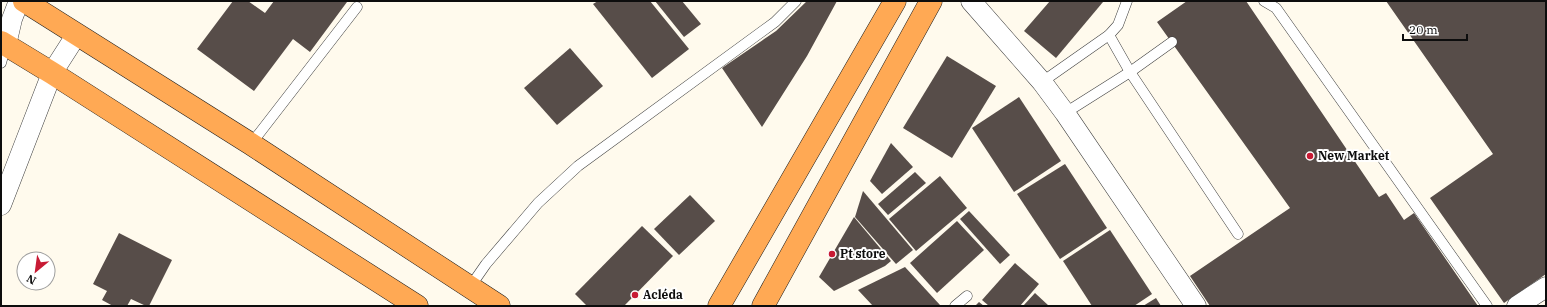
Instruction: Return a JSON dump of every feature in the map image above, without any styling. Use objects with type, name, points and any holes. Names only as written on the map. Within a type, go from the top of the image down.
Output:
[{"type":"highway","points":[[24,1],[251,144],[499,306]]},
{"type":"highway","points":[[719,306],[895,1]]},
{"type":"highway","points":[[767,301],[931,1]]},
{"type":"highway","points":[[3,50],[52,72],[417,306]]},
{"type":"highway","points":[[702,306],[740,269]]},
{"type":"street","points":[[3,50],[12,18],[19,1]]},
{"type":"street","points":[[971,1],[1042,82],[1065,113],[1196,306]]},
{"type":"street","points":[[1,205],[52,72],[77,34]]},
{"type":"street","points":[[1517,306],[1546,287]]},
{"type":"lane","points":[[470,287],[486,264],[538,203],[578,166],[775,22],[796,1]]},
{"type":"lane","points":[[1042,82],[1109,35],[1118,25],[1127,1]]},
{"type":"lane","points":[[1264,1],[1276,8],[1487,306]]},
{"type":"lane","points":[[251,144],[357,7]]},
{"type":"lane","points":[[1109,35],[1130,72],[1238,234]]},
{"type":"lane","points":[[1065,113],[1130,72],[1172,42]]},
{"type":"lane","points":[[954,306],[967,296]]},
{"type":"building","points":[[233,1],[248,1],[265,13],[274,1],[347,2],[310,52],[293,39],[254,91],[197,49]]},
{"type":"building","points":[[598,1],[650,1],[689,49],[652,78],[593,4]]},
{"type":"building","points":[[655,1],[682,1],[701,24],[684,37]]},
{"type":"building","points":[[807,1],[837,1],[807,56],[762,127],[722,68],[776,31]]},
{"type":"building","points":[[1050,1],[1103,2],[1056,58],[1024,31]]},
{"type":"building","points":[[1187,1],[1246,1],[1379,197],[1386,193],[1404,220],[1414,213],[1478,306],[1210,306],[1190,276],[1290,208],[1157,22]]},
{"type":"building","points":[[1386,1],[1546,1],[1546,274],[1504,303],[1430,198],[1493,154]]},
{"type":"building","points":[[570,48],[603,86],[557,125],[524,88]]},
{"type":"building","points":[[947,56],[996,86],[952,158],[903,128]]},
{"type":"building","points":[[1019,97],[1061,161],[1014,192],[972,128]]},
{"type":"building","points":[[891,143],[913,167],[882,194],[870,181]]},
{"type":"building","points":[[1065,164],[1107,228],[1060,259],[1017,194]]},
{"type":"building","points":[[915,172],[926,183],[888,215],[878,204]]},
{"type":"building","points":[[940,176],[967,208],[916,251],[889,219]]},
{"type":"building","points":[[863,191],[913,250],[896,264],[855,217]]},
{"type":"building","points":[[690,195],[715,221],[679,255],[654,229]]},
{"type":"building","points":[[969,211],[1010,255],[1000,264],[960,219]]},
{"type":"building","points":[[854,217],[891,261],[885,266],[834,291],[819,277]]},
{"type":"building","points":[[957,221],[984,250],[937,293],[910,263]]},
{"type":"building","points":[[642,226],[673,256],[624,306],[587,306],[575,294]]},
{"type":"building","points":[[1110,230],[1152,294],[1134,306],[1092,306],[1063,261]]},
{"type":"building","points":[[119,233],[172,260],[149,306],[131,299],[127,306],[113,306],[102,300],[107,291],[93,284]]},
{"type":"building","points":[[1015,263],[1039,284],[1020,306],[989,306],[982,300]]},
{"type":"building","points":[[905,267],[940,305],[873,306],[858,290]]},
{"type":"building","points":[[1035,293],[1049,306],[1023,306]]},
{"type":"building","points":[[1156,298],[1161,306],[1143,306]]},
{"type":"building","points":[[979,302],[984,306],[975,306]]},
{"type":"place","name":"New Market","points":[[1310,156]]},
{"type":"place","name":"Pt store","points":[[832,254]]},
{"type":"place","name":"Acléda","points":[[635,295]]}]
